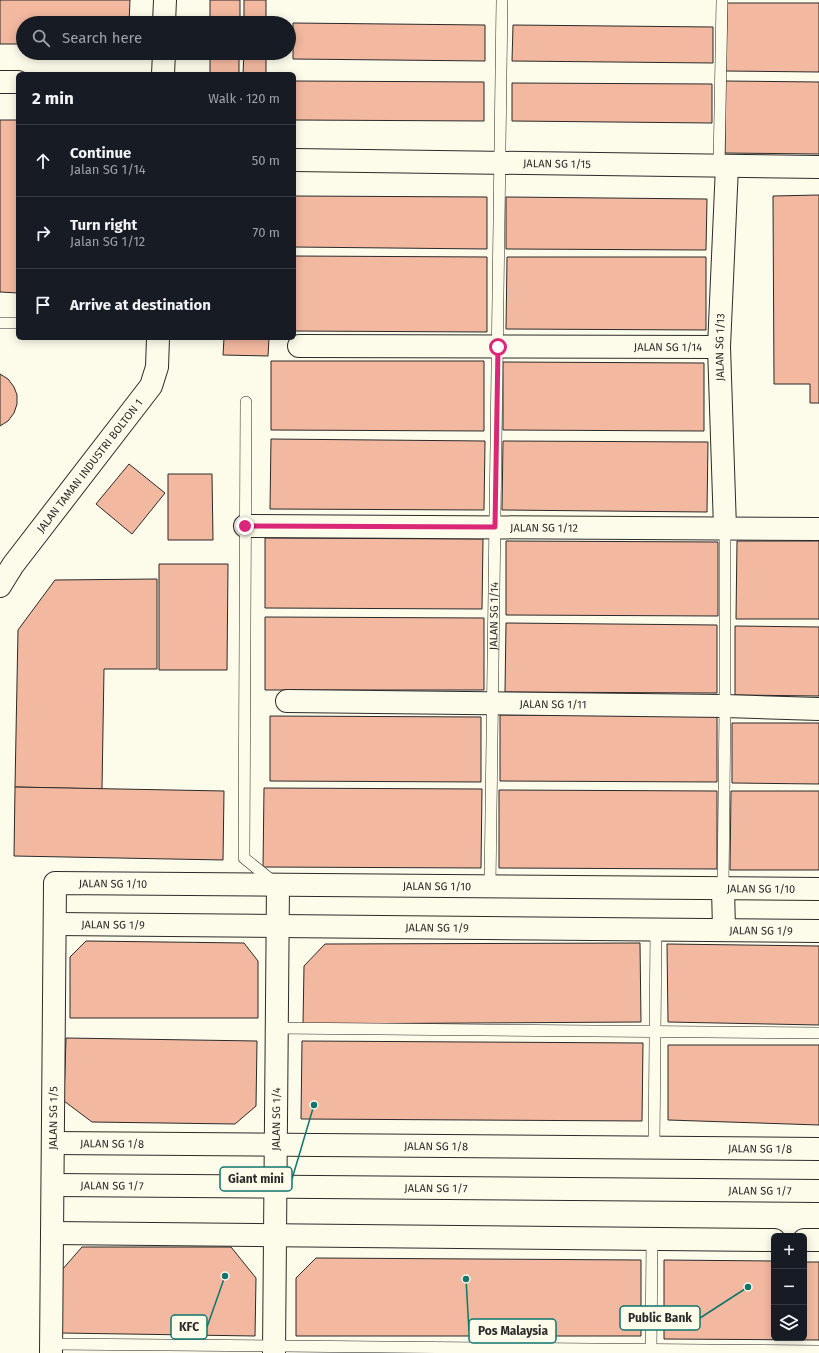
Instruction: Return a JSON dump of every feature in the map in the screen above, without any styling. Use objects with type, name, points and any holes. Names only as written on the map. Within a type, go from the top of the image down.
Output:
[{"type":"street","points":[[164,16],[165,0]]},
{"type":"street","points":[[163,72],[164,60]]},
{"type":"street","points":[[0,82],[16,82]]},
{"type":"street","name":"JALAN SG 1/15","points":[[296,160],[819,167]]},
{"type":"street","name":"JALAN SG 1/13","points":[[723,166],[719,347],[725,528]]},
{"type":"street","name":"JALAN TAMAN INDUSTRI BOLTON 1","points":[[0,586],[13,565],[151,386],[157,367],[158,340]]},
{"type":"street","name":"JALAN SG 1/14","points":[[299,346],[719,347]]},
{"type":"street","name":"JALAN SG 1/12","points":[[245,526],[819,529]]},
{"type":"street","name":"JALAN SG 1/11","points":[[287,701],[725,706],[819,709]]},
{"type":"street","name":"JALAN SG 1/10","points":[[55,883],[278,886],[819,889]]},
{"type":"street","name":"JALAN SG 1/5","points":[[51,1349],[55,883]]},
{"type":"street","name":"JALAN SG 1/4","points":[[274,1349],[278,886]]},
{"type":"street","points":[[723,888],[724,930]]},
{"type":"street","name":"JALAN SG 1/9","points":[[55,924],[819,931]]},
{"type":"street","name":"JALAN SG 1/8","points":[[53,1143],[819,1149]]},
{"type":"street","name":"JALAN SG 1/7","points":[[52,1184],[819,1191]]},
{"type":"street","points":[[52,1233],[771,1240]]},
{"type":"street","points":[[807,1240],[819,1240]]},
{"type":"lane","name":"JALAN SG 1/14","points":[[490,886],[502,0]]},
{"type":"lane","name":"JALAN SG 1/13","points":[[722,0],[723,166]]},
{"type":"lane","points":[[0,323],[16,324]]},
{"type":"lane","points":[[246,402],[244,858],[278,886]]},
{"type":"lane","points":[[723,888],[725,528]]},
{"type":"lane","points":[[654,1148],[656,929]]},
{"type":"lane","points":[[277,1028],[819,1033]]},
{"type":"lane","points":[[651,1351],[652,1238]]},
{"type":"lane","points":[[51,1349],[819,1351]]},
{"type":"building","points":[[0,0],[130,0],[129,16],[16,16],[16,44],[0,44]]},
{"type":"building","points":[[210,0],[240,0],[240,16],[210,16]]},
{"type":"building","points":[[244,0],[266,0],[266,16],[244,16]]},
{"type":"building","points":[[727,3],[819,3],[819,72],[726,71]]},
{"type":"building","points":[[296,23],[485,25],[485,61],[296,59]]},
{"type":"building","points":[[513,25],[713,27],[713,63],[512,61]]},
{"type":"building","points":[[210,60],[239,60],[239,72],[210,72]]},
{"type":"building","points":[[244,60],[266,60],[266,72],[243,72]]},
{"type":"building","points":[[296,81],[484,82],[484,121],[296,120]]},
{"type":"building","points":[[725,81],[819,82],[819,154],[725,153]]},
{"type":"building","points":[[512,83],[712,84],[712,123],[512,121]]},
{"type":"building","points":[[0,120],[16,120],[16,293],[0,292]]},
{"type":"building","points":[[819,195],[819,403],[810,403],[810,384],[774,384],[773,196]]},
{"type":"building","points":[[296,196],[487,197],[487,249],[296,247]]},
{"type":"building","points":[[506,197],[707,199],[706,250],[506,249]]},
{"type":"building","points":[[296,256],[487,257],[487,332],[296,331]]},
{"type":"building","points":[[507,257],[706,257],[706,330],[506,329]]},
{"type":"building","points":[[224,340],[269,340],[268,356],[223,355]]},
{"type":"building","points":[[271,361],[484,361],[484,431],[271,430]]},
{"type":"building","points":[[503,362],[704,363],[704,431],[503,430]]},
{"type":"building","points":[[0,374],[8,379],[14,387],[17,395],[17,404],[14,413],[8,421],[0,426]]},
{"type":"building","points":[[271,439],[485,441],[484,510],[270,509]]},
{"type":"building","points":[[503,441],[708,442],[707,512],[502,510]]},
{"type":"building","points":[[129,464],[165,493],[132,534],[96,504]]},
{"type":"building","points":[[168,474],[212,474],[213,540],[168,540]]},
{"type":"building","points":[[265,538],[483,539],[482,609],[265,608]]},
{"type":"building","points":[[506,541],[718,542],[718,616],[506,615]]},
{"type":"building","points":[[737,541],[819,541],[819,619],[736,619]]},
{"type":"building","points":[[159,564],[228,564],[227,670],[159,670]]},
{"type":"building","points":[[157,579],[157,669],[104,669],[102,789],[15,787],[18,630],[55,580]]},
{"type":"building","points":[[265,617],[484,618],[484,690],[265,690]]},
{"type":"building","points":[[506,623],[717,625],[717,693],[505,692]]},
{"type":"building","points":[[735,626],[819,627],[819,696],[735,695]]},
{"type":"building","points":[[500,715],[717,716],[717,782],[500,781]]},
{"type":"building","points":[[270,716],[481,717],[481,782],[270,781]]},
{"type":"building","points":[[732,723],[819,723],[819,784],[732,783]]},
{"type":"building","points":[[15,787],[224,791],[223,860],[14,856]]},
{"type":"building","points":[[264,788],[482,789],[481,868],[263,867]]},
{"type":"building","points":[[499,790],[717,791],[717,869],[499,868]]},
{"type":"building","points":[[731,791],[819,791],[819,870],[730,870]]},
{"type":"building","points":[[86,941],[244,943],[258,961],[258,1018],[70,1018],[70,957]]},
{"type":"building","points":[[640,943],[641,1022],[303,1024],[304,966],[325,944]]},
{"type":"building","points":[[667,944],[819,946],[819,1025],[668,1022]]},
{"type":"building","points":[[66,1038],[257,1041],[256,1106],[235,1124],[92,1122],[64,1101]]},
{"type":"building","points":[[302,1041],[643,1043],[642,1121],[301,1119]]},
{"type":"building","points":[[668,1045],[819,1045],[819,1125],[668,1120]]},
{"type":"building","points":[[82,1247],[231,1247],[256,1278],[255,1336],[61,1333],[61,1271]]},
{"type":"building","points":[[316,1258],[641,1260],[641,1336],[296,1336],[296,1278]]},
{"type":"building","points":[[664,1260],[771,1261],[771,1340],[664,1339]]},
{"type":"building","points":[[807,1262],[819,1262],[819,1340],[807,1340]]},
{"type":"place","name":"Giant mini","points":[[314,1105]]},
{"type":"place","name":"KFC","points":[[225,1276]]},
{"type":"place","name":"Pos Malaysia","points":[[466,1279]]},
{"type":"place","name":"Public Bank","points":[[748,1287]]},
{"type":"route","points":[[245,526],[495,527],[498,347]]}]
